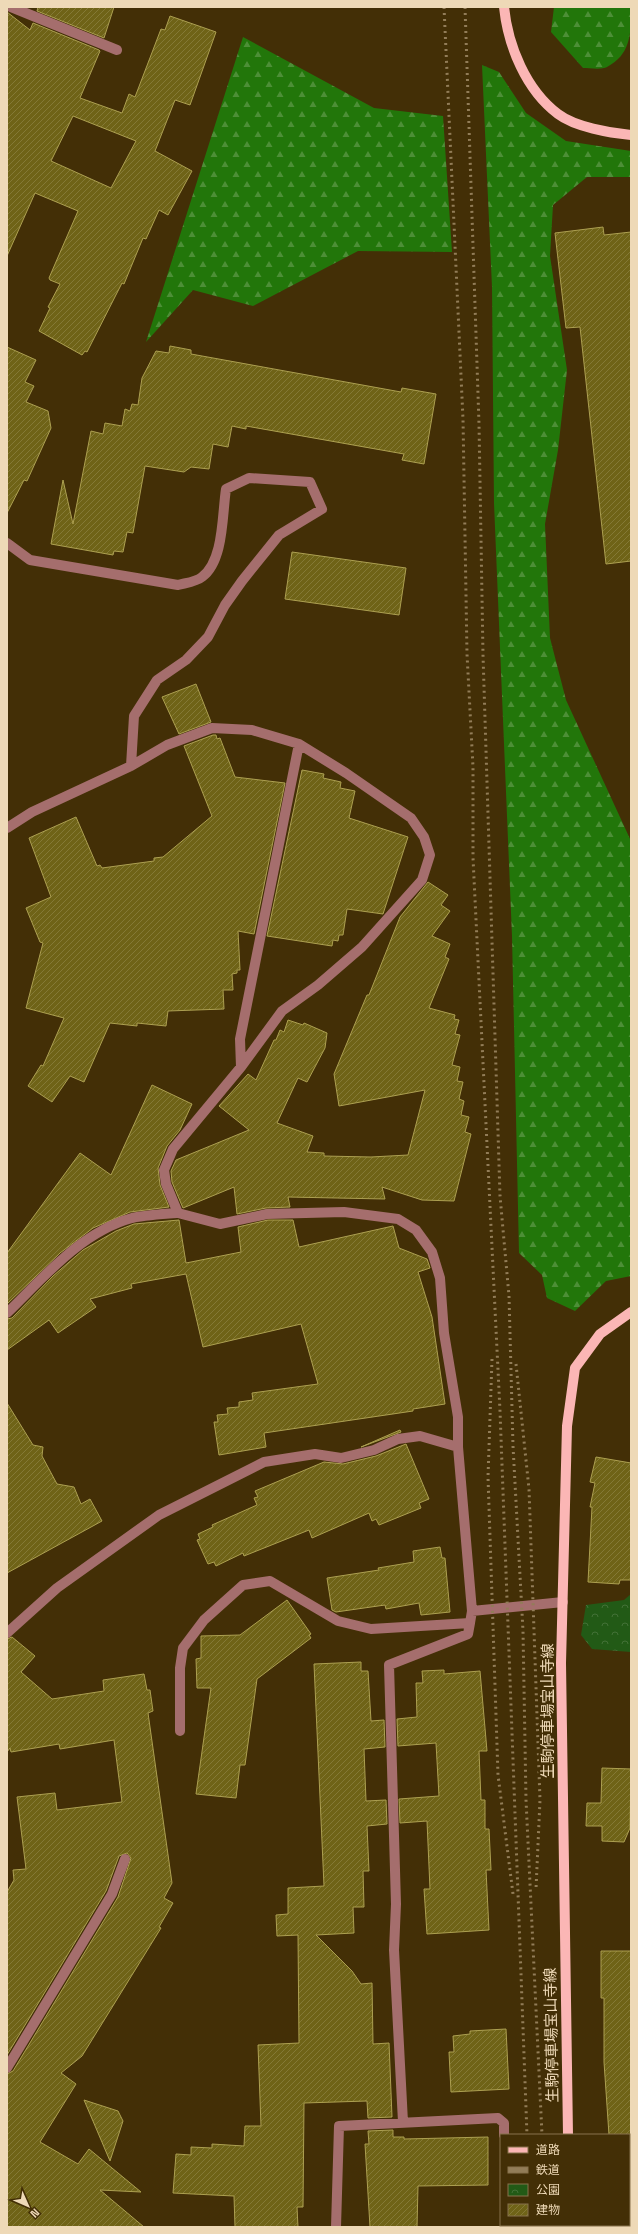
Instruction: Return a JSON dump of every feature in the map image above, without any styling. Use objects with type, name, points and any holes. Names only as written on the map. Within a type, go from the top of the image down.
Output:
[{"type":"main road","points":[[504,7],[505,22],[513,50],[533,90],[558,115],[600,132],[631,135]]},
{"type":"main road","name":"生駒停車場宝山寺線","points":[[568,2134],[561,1663],[567,1426],[575,1368],[600,1334],[631,1312]]},
{"type":"street","points":[[11,7],[117,50]]},
{"type":"street","points":[[7,544],[30,560],[178,585],[200,579],[208,572],[217,558],[226,489],[249,478],[310,482],[322,509],[279,535],[242,580],[225,605],[208,637],[186,660],[157,680],[145,696],[134,716],[131,766]]},
{"type":"street","points":[[7,828],[32,812],[131,766],[167,745],[212,728],[252,730],[299,744],[346,773],[411,818],[424,837],[430,855],[422,880],[362,947],[318,985],[282,1012],[241,1067],[173,1149],[164,1170],[166,1184],[178,1212]]},
{"type":"street","points":[[241,1067],[240,1039],[299,744]]},
{"type":"street","points":[[7,1314],[57,1265],[100,1231],[132,1218],[178,1212],[220,1224],[267,1214],[344,1212],[398,1219],[416,1230],[432,1252],[440,1278],[444,1333],[458,1417],[458,1446],[472,1611],[468,1634],[389,1665],[396,1904],[394,1950],[403,2122]]},
{"type":"street","points":[[7,1633],[57,1588],[159,1515],[264,1462],[315,1454],[340,1458],[374,1450],[398,1439],[420,1436],[458,1446]]},
{"type":"street","points":[[180,1731],[180,1668],[183,1648],[204,1620],[243,1585],[270,1581],[338,1621],[371,1629],[470,1623]]},
{"type":"street","points":[[472,1611],[563,1602]]},
{"type":"street","points":[[7,2068],[112,1894],[125,1859]]},
{"type":"street","points":[[336,2227],[339,2126],[498,2118],[504,2123],[504,2134]]},
{"type":"green space","points":[[554,7],[631,7],[631,25],[626,49],[615,62],[605,68],[583,68],[551,32]]},
{"type":"green space","points":[[243,37],[374,108],[443,116],[452,252],[358,251],[253,306],[193,290],[146,342]]},
{"type":"green space","points":[[482,65],[499,72],[526,113],[566,141],[631,151],[631,177],[587,177],[553,205],[550,256],[567,370],[558,450],[545,524],[550,638],[566,700],[631,841],[631,1276],[606,1281],[575,1311],[547,1298],[542,1275],[519,1253],[512,936],[494,503],[492,287]]},
{"type":"green space","points":[[631,1594],[631,1652],[592,1649],[581,1635],[586,1605],[624,1600]]},
{"type":"building","points":[[38,7],[114,7],[104,38],[37,11]]},
{"type":"building","points":[[7,12],[30,30],[33,23],[99,50],[100,51],[80,98],[122,113],[129,94],[135,97],[161,29],[165,30],[170,16],[216,32],[190,105],[175,100],[155,151],[192,171],[168,215],[159,210],[146,239],[143,238],[124,284],[122,283],[87,352],[85,351],[82,355],[39,331],[50,308],[48,307],[60,284],[50,280],[49,278],[78,211],[35,193],[7,256]],"holes":[[[73,116],[136,141],[111,188],[51,161]]]},
{"type":"building","points":[[603,227],[604,235],[631,232],[631,561],[606,564],[580,327],[566,328],[555,233]]},
{"type":"building","points":[[170,346],[191,350],[191,354],[401,392],[402,388],[436,394],[424,464],[402,460],[404,454],[246,426],[246,429],[232,426],[228,447],[213,444],[209,469],[191,467],[184,472],[145,466],[133,533],[127,532],[123,552],[114,551],[113,555],[51,544],[63,480],[73,524],[91,431],[103,434],[105,423],[122,426],[125,409],[130,411],[132,404],[138,405],[142,378],[156,351],[169,353]]},
{"type":"building","points":[[7,347],[36,360],[25,382],[34,386],[26,402],[48,411],[51,428],[27,481],[24,480],[7,513]]},
{"type":"building","points":[[292,552],[406,568],[399,615],[285,599]]},
{"type":"building","points":[[196,684],[211,722],[179,734],[162,697]]},
{"type":"building","points":[[216,735],[217,739],[220,738],[235,777],[285,783],[254,934],[238,931],[240,970],[237,970],[237,973],[232,974],[233,990],[223,990],[224,1009],[168,1011],[166,1026],[137,1023],[137,1026],[110,1023],[84,1082],[70,1076],[52,1102],[28,1086],[41,1065],[43,1066],[64,1018],[26,1008],[43,943],[40,942],[26,908],[51,897],[29,838],[76,817],[97,866],[100,865],[102,868],[154,861],[154,858],[163,857],[212,816],[184,746]]},
{"type":"building","points":[[302,770],[324,774],[323,778],[341,782],[340,788],[355,791],[349,818],[408,837],[383,914],[347,909],[343,935],[339,935],[338,941],[333,940],[332,946],[267,936]]},
{"type":"building","points":[[428,882],[448,895],[441,905],[450,911],[432,936],[450,944],[445,957],[449,959],[429,1008],[455,1015],[454,1019],[459,1020],[455,1034],[460,1035],[452,1065],[460,1067],[457,1081],[463,1082],[459,1099],[464,1101],[461,1115],[469,1117],[465,1132],[471,1134],[454,1201],[422,1200],[382,1187],[385,1199],[288,1197],[290,1207],[266,1208],[237,1214],[234,1187],[183,1208],[172,1182],[171,1171],[176,1160],[249,1130],[219,1106],[248,1074],[256,1080],[274,1040],[276,1040],[280,1030],[284,1032],[288,1020],[303,1025],[304,1023],[327,1033],[325,1048],[307,1082],[298,1078],[277,1123],[313,1136],[307,1152],[324,1153],[324,1156],[371,1157],[408,1155],[425,1090],[339,1106],[334,1074],[367,995],[369,995],[400,917]]},
{"type":"building","points":[[152,1085],[192,1104],[180,1130],[167,1146],[158,1168],[160,1185],[169,1207],[130,1212],[93,1228],[60,1253],[7,1304],[7,1253],[80,1153],[111,1175]]},
{"type":"building","points":[[179,1220],[186,1263],[241,1252],[238,1227],[268,1220],[293,1220],[299,1247],[393,1226],[399,1248],[427,1259],[430,1268],[418,1272],[432,1317],[445,1404],[413,1409],[413,1411],[264,1433],[266,1447],[219,1455],[214,1422],[218,1422],[217,1415],[228,1414],[227,1408],[239,1407],[239,1402],[253,1400],[252,1393],[318,1384],[301,1324],[203,1347],[186,1274],[131,1284],[132,1288],[90,1299],[96,1307],[58,1333],[49,1320],[7,1350],[7,1319],[12,1318],[53,1276],[83,1250],[116,1231],[134,1224]]},
{"type":"building","points":[[7,1403],[33,1445],[43,1447],[42,1456],[57,1484],[74,1487],[81,1504],[90,1499],[102,1521],[7,1573]]},
{"type":"building","points":[[400,1430],[401,1432],[361,1447]]},
{"type":"building","points":[[406,1444],[429,1499],[419,1503],[421,1508],[379,1525],[376,1519],[372,1521],[369,1513],[312,1538],[309,1530],[244,1556],[243,1553],[216,1566],[214,1562],[208,1564],[197,1540],[200,1539],[198,1534],[213,1527],[212,1525],[257,1505],[254,1498],[258,1497],[255,1491],[324,1462],[343,1464],[376,1456]]},
{"type":"building","points":[[596,1457],[631,1463],[631,1580],[620,1580],[619,1584],[588,1582],[592,1507],[590,1507],[595,1483],[590,1482]]},
{"type":"building","points":[[440,1547],[442,1558],[445,1558],[450,1612],[421,1615],[419,1603],[386,1609],[385,1605],[336,1612],[332,1610],[327,1578],[379,1570],[378,1568],[414,1562],[413,1551]]},
{"type":"building","points":[[287,1600],[311,1634],[309,1635],[311,1638],[257,1679],[245,1765],[240,1765],[236,1798],[196,1794],[211,1688],[197,1688],[196,1659],[201,1658],[201,1636],[240,1635]]},
{"type":"building","points":[[12,1637],[35,1656],[21,1672],[52,1699],[104,1691],[103,1680],[144,1674],[147,1690],[150,1690],[153,1711],[148,1713],[172,1883],[164,1898],[173,1903],[159,1927],[161,1928],[82,2056],[61,2073],[76,2084],[40,2142],[78,2164],[89,2149],[141,2192],[100,2190],[144,2227],[7,2227],[7,2074],[13,2071],[118,1897],[131,1858],[127,1853],[119,1856],[106,1891],[7,2055],[7,1892],[14,1880],[13,1870],[26,1869],[17,1797],[55,1793],[57,1810],[122,1802],[114,1740],[60,1749],[59,1744],[11,1752],[10,1748],[7,1752],[7,1639]]},
{"type":"building","points":[[361,1662],[361,1671],[368,1671],[371,1721],[384,1720],[385,1747],[364,1749],[366,1801],[386,1800],[387,1824],[367,1826],[369,1871],[363,1871],[364,1907],[353,1907],[354,1933],[316,1935],[352,1971],[361,1984],[372,1983],[373,2044],[389,2043],[392,2117],[368,2118],[367,2101],[304,2103],[303,2207],[297,2207],[298,2227],[235,2227],[234,2196],[173,2193],[176,2154],[191,2155],[191,2147],[212,2148],[212,2144],[244,2146],[245,2126],[261,2126],[258,2045],[299,2043],[298,1935],[277,1936],[276,1915],[288,1914],[288,1888],[324,1886],[314,1664]]},
{"type":"building","points":[[444,1670],[444,1674],[480,1671],[487,1751],[479,1751],[481,1800],[485,1800],[485,1829],[489,1829],[491,1870],[486,1870],[489,1930],[427,1934],[424,1889],[430,1889],[427,1821],[400,1823],[399,1799],[439,1796],[436,1743],[398,1746],[397,1719],[417,1717],[416,1683],[423,1683],[422,1671]]},
{"type":"building","points":[[602,1768],[631,1769],[630,1828],[624,1842],[602,1841],[602,1826],[586,1826],[587,1803],[601,1803]]},
{"type":"building","points":[[601,1951],[631,1951],[631,2135],[609,2134],[604,2062],[604,1998],[601,1998]]},
{"type":"building","points":[[506,2029],[509,2089],[451,2092],[449,2052],[454,2052],[453,2036],[470,2034],[470,2031]]},
{"type":"building","points":[[84,2100],[118,2111],[123,2121],[110,2161]]},
{"type":"building","points":[[393,2130],[393,2137],[404,2137],[404,2139],[488,2137],[488,2185],[418,2186],[417,2227],[370,2227],[365,2144],[369,2144],[368,2131]]},
{"type":"railway","points":[[444,7],[463,419],[467,654],[473,767],[473,858],[500,1411],[527,2134]]},
{"type":"railway","points":[[465,7],[479,424],[483,655],[500,1196],[509,1296],[513,1446],[523,1631],[526,1800],[542,2134]]},
{"type":"railway","points":[[492,1359],[488,1477],[498,1775],[513,1894]]},
{"type":"railway","points":[[516,1364],[529,1489],[540,1800],[536,1889]]}]
